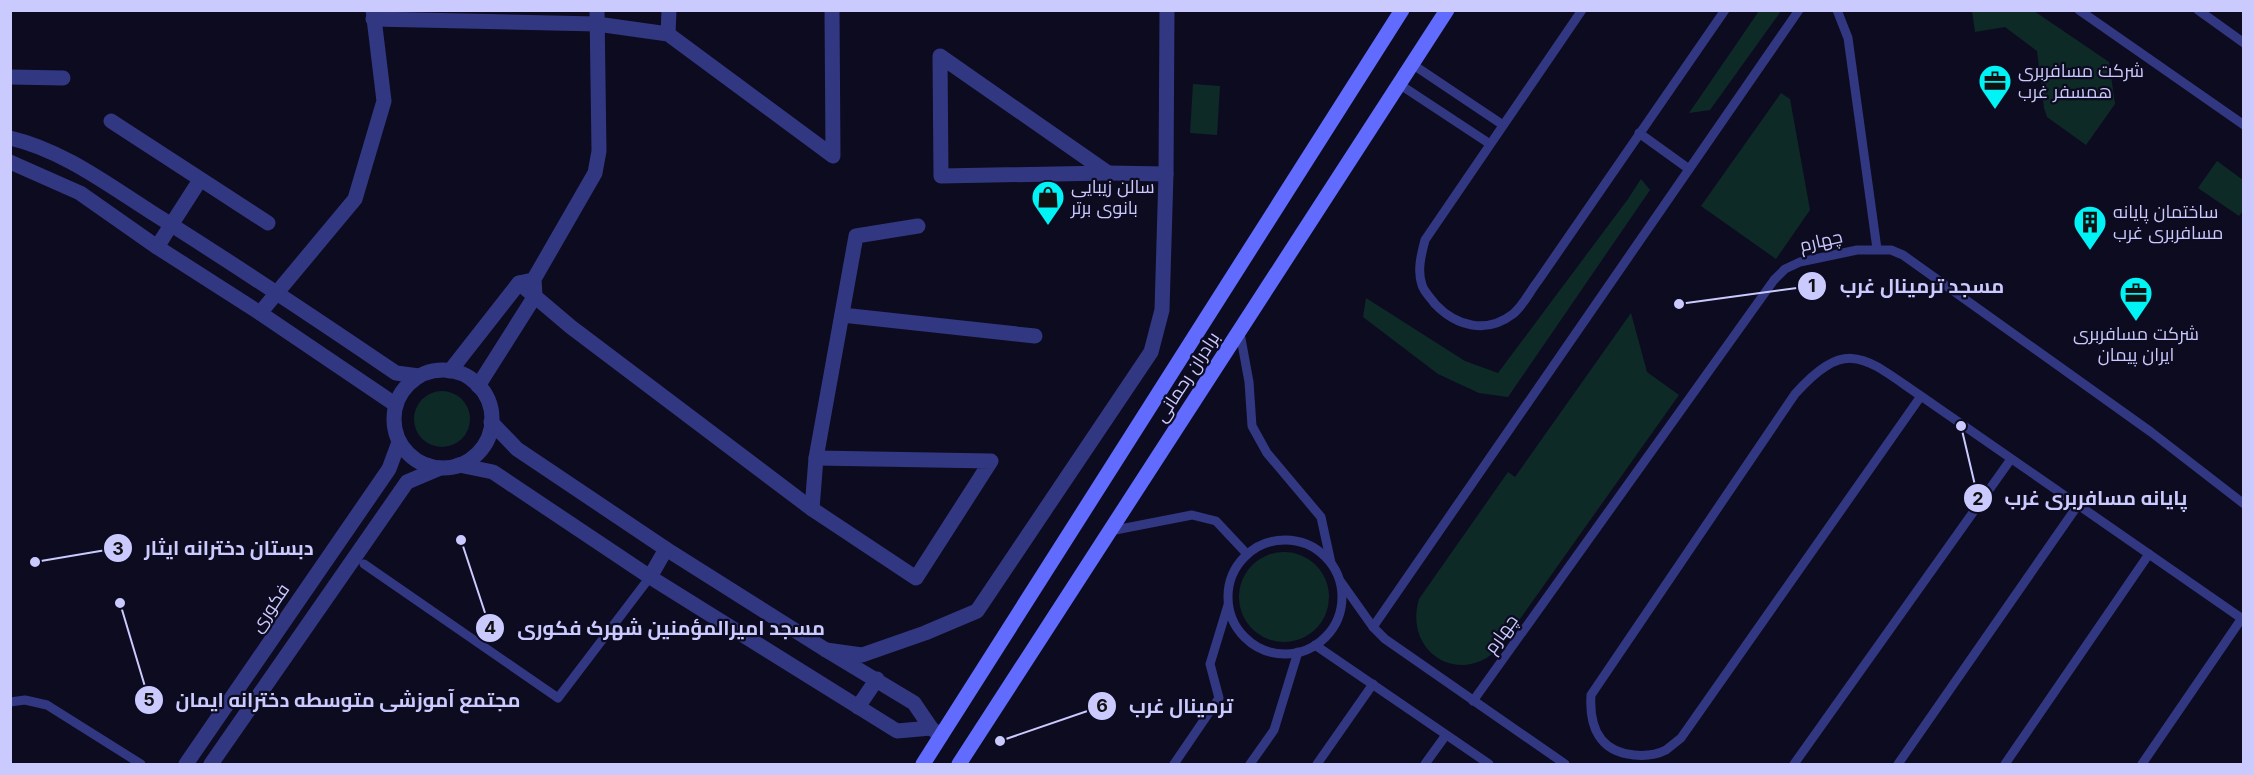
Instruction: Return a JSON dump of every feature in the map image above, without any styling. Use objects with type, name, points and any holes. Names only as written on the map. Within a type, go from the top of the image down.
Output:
[{"type":"main road","name":"برادران رحمانی","points":[[923,765],[936,732],[1402,10]]},
{"type":"main road","name":"برادران رحمانی","points":[[959,765],[1447,10]]},
{"type":"street","points":[[668,34],[669,10]]},
{"type":"street","points":[[260,313],[355,199],[384,101],[373,15],[597,17],[668,34],[833,156],[832,10]]},
{"type":"street","points":[[826,650],[861,655],[925,633],[977,611],[1151,352],[1162,310],[1167,10]]},
{"type":"street","points":[[450,371],[527,281],[595,173],[599,151],[597,17]]},
{"type":"street","points":[[1108,173],[940,56],[941,176],[1166,174]]},
{"type":"street","points":[[10,77],[63,78]]},
{"type":"street","points":[[111,121],[268,223]]},
{"type":"street","points":[[10,138],[48,150],[90,173],[276,292],[396,373],[419,376]]},
{"type":"street","points":[[10,162],[80,193],[157,247],[396,405]]},
{"type":"street","points":[[157,247],[200,180]]},
{"type":"street","points":[[812,509],[816,458],[856,236],[918,226]]},
{"type":"street","points":[[527,281],[535,296],[571,327],[812,509],[916,578],[991,461],[816,458]]},
{"type":"street","points":[[478,386],[535,296]]},
{"type":"street","points":[[842,315],[1035,336]]},
{"type":"street","points":[[440,468],[416,460],[406,452],[395,430],[396,405],[401,393],[409,383],[429,372],[450,371],[461,374],[478,386],[486,396],[490,409],[489,434],[484,446],[459,465]]},
{"type":"street","points":[[491,422],[517,449],[666,549],[914,703],[936,732]]},
{"type":"street","name":"فکوری","points":[[186,765],[389,469],[399,442]]},
{"type":"street","points":[[211,765],[407,482],[440,468],[459,465],[493,472],[650,577],[897,731],[936,732]]},
{"type":"street","points":[[650,577],[666,549]]},
{"type":"street","points":[[858,707],[877,679]]},
{"type":"lane","points":[[1582,10],[1425,240],[1420,256],[1422,288],[1453,319],[1483,327],[1514,313],[1725,10]]},
{"type":"lane","points":[[1373,627],[1799,10]]},
{"type":"lane","points":[[1837,10],[1848,38],[1878,249]]},
{"type":"lane","points":[[2079,10],[2244,125]]},
{"type":"lane","points":[[2198,10],[2244,43]]},
{"type":"lane","points":[[1412,64],[1503,125]]},
{"type":"lane","points":[[1399,84],[1490,144]]},
{"type":"lane","points":[[1639,133],[1689,169]]},
{"type":"lane","name":"چهارم","points":[[1473,701],[1774,280],[1785,269],[1800,262],[1857,250],[1891,250],[1903,255],[2151,432],[2244,504]]},
{"type":"lane","points":[[1240,333],[1249,382],[1252,426],[1266,453],[1321,517],[1331,563],[1339,580],[1373,627],[1385,639],[1565,765]]},
{"type":"lane","points":[[1921,396],[1680,738],[1664,751],[1645,757],[1624,754],[1605,746],[1595,728],[1590,710],[1591,695],[1795,394],[1809,378],[1826,365],[1844,358],[1858,358],[1876,366],[1921,396],[2243,619],[2142,765]]},
{"type":"lane","points":[[1794,765],[2011,459]]},
{"type":"lane","points":[[1899,765],[2078,506]]},
{"type":"lane","points":[[1110,531],[1192,515],[1216,521],[1247,554]]},
{"type":"lane","points":[[1174,765],[1219,698],[1210,664],[1228,605],[1229,586],[1235,568],[1247,554],[1263,544],[1281,540],[1300,542],[1317,550],[1331,563]]},
{"type":"lane","points":[[2005,765],[2149,554]]},
{"type":"lane","points":[[364,564],[558,698],[650,577]]},
{"type":"lane","points":[[1228,605],[1234,623],[1245,638],[1261,649],[1279,654],[1298,652],[1315,645],[1330,633],[1339,617],[1342,598],[1339,580]]},
{"type":"lane","points":[[1315,645],[1489,765]]},
{"type":"lane","points":[[1250,765],[1274,730],[1298,652]]},
{"type":"lane","points":[[1317,765],[1373,684]]},
{"type":"lane","points":[[10,702],[25,700],[47,705],[141,765]]},
{"type":"lane","points":[[1425,765],[1446,735]]},
{"type":"green space","points":[[1759,11],[1781,11],[1710,110],[1689,113]]},
{"type":"green space","points":[[1972,11],[2034,11],[2109,62],[2115,104],[2086,145],[2047,117],[2037,51],[2005,27],[1975,32]]},
{"type":"green space","points":[[1193,84],[1220,86],[1217,135],[1190,133]]},
{"type":"green space","points":[[1781,93],[1790,99],[1810,210],[1776,259],[1701,206]]},
{"type":"green space","points":[[2217,161],[2243,180],[2243,210],[2239,216],[2198,188]]},
{"type":"green space","points":[[1641,179],[1650,190],[1508,397],[1479,393],[1438,374],[1363,317],[1366,298],[1465,361],[1498,373]]},
{"type":"green space","points":[[1631,313],[1647,372],[1679,395],[1500,647],[1485,659],[1469,664],[1453,664],[1439,659],[1427,649],[1419,635],[1416,618],[1419,599],[1508,472],[1515,477]]},
{"type":"green space","points":[[436,391],[448,391],[458,395],[466,403],[470,419],[466,435],[458,443],[448,447],[436,447],[426,443],[418,435],[414,425],[414,413],[418,403],[426,395]]},
{"type":"green space","points":[[1284,552],[1301,555],[1316,565],[1326,580],[1329,597],[1326,614],[1316,629],[1301,639],[1284,642],[1267,639],[1252,629],[1242,614],[1239,597],[1242,580],[1252,565],[1267,555]]},
{"type":"place","name":"شرکت مسافربری همسفر غرب","points":[[1995,110]]},
{"type":"place","name":"سالن زیبایی بانوی برتر","points":[[1048,226]]},
{"type":"place","name":"ساختمان پایانه مسافربری غرب","points":[[2090,251]]},
{"type":"place","name":"مسجد ترمینال غرب","points":[[1679,304]]},
{"type":"place","name":"شرکت مسافربری ایران پیمان","points":[[2136,322]]},
{"type":"place","name":"پایانه مسافربری غرب","points":[[1961,426]]},
{"type":"place","name":"مسجد امیرالمؤمنین شهرک فکوری","points":[[461,540]]},
{"type":"place","name":"دبستان دخترانه ایثار","points":[[35,562]]},
{"type":"place","name":"مجتمع آموزشی متوسطه دخترانه ایمان","points":[[120,603]]},
{"type":"place","name":"ترمینال غرب","points":[[1000,741]]}]
